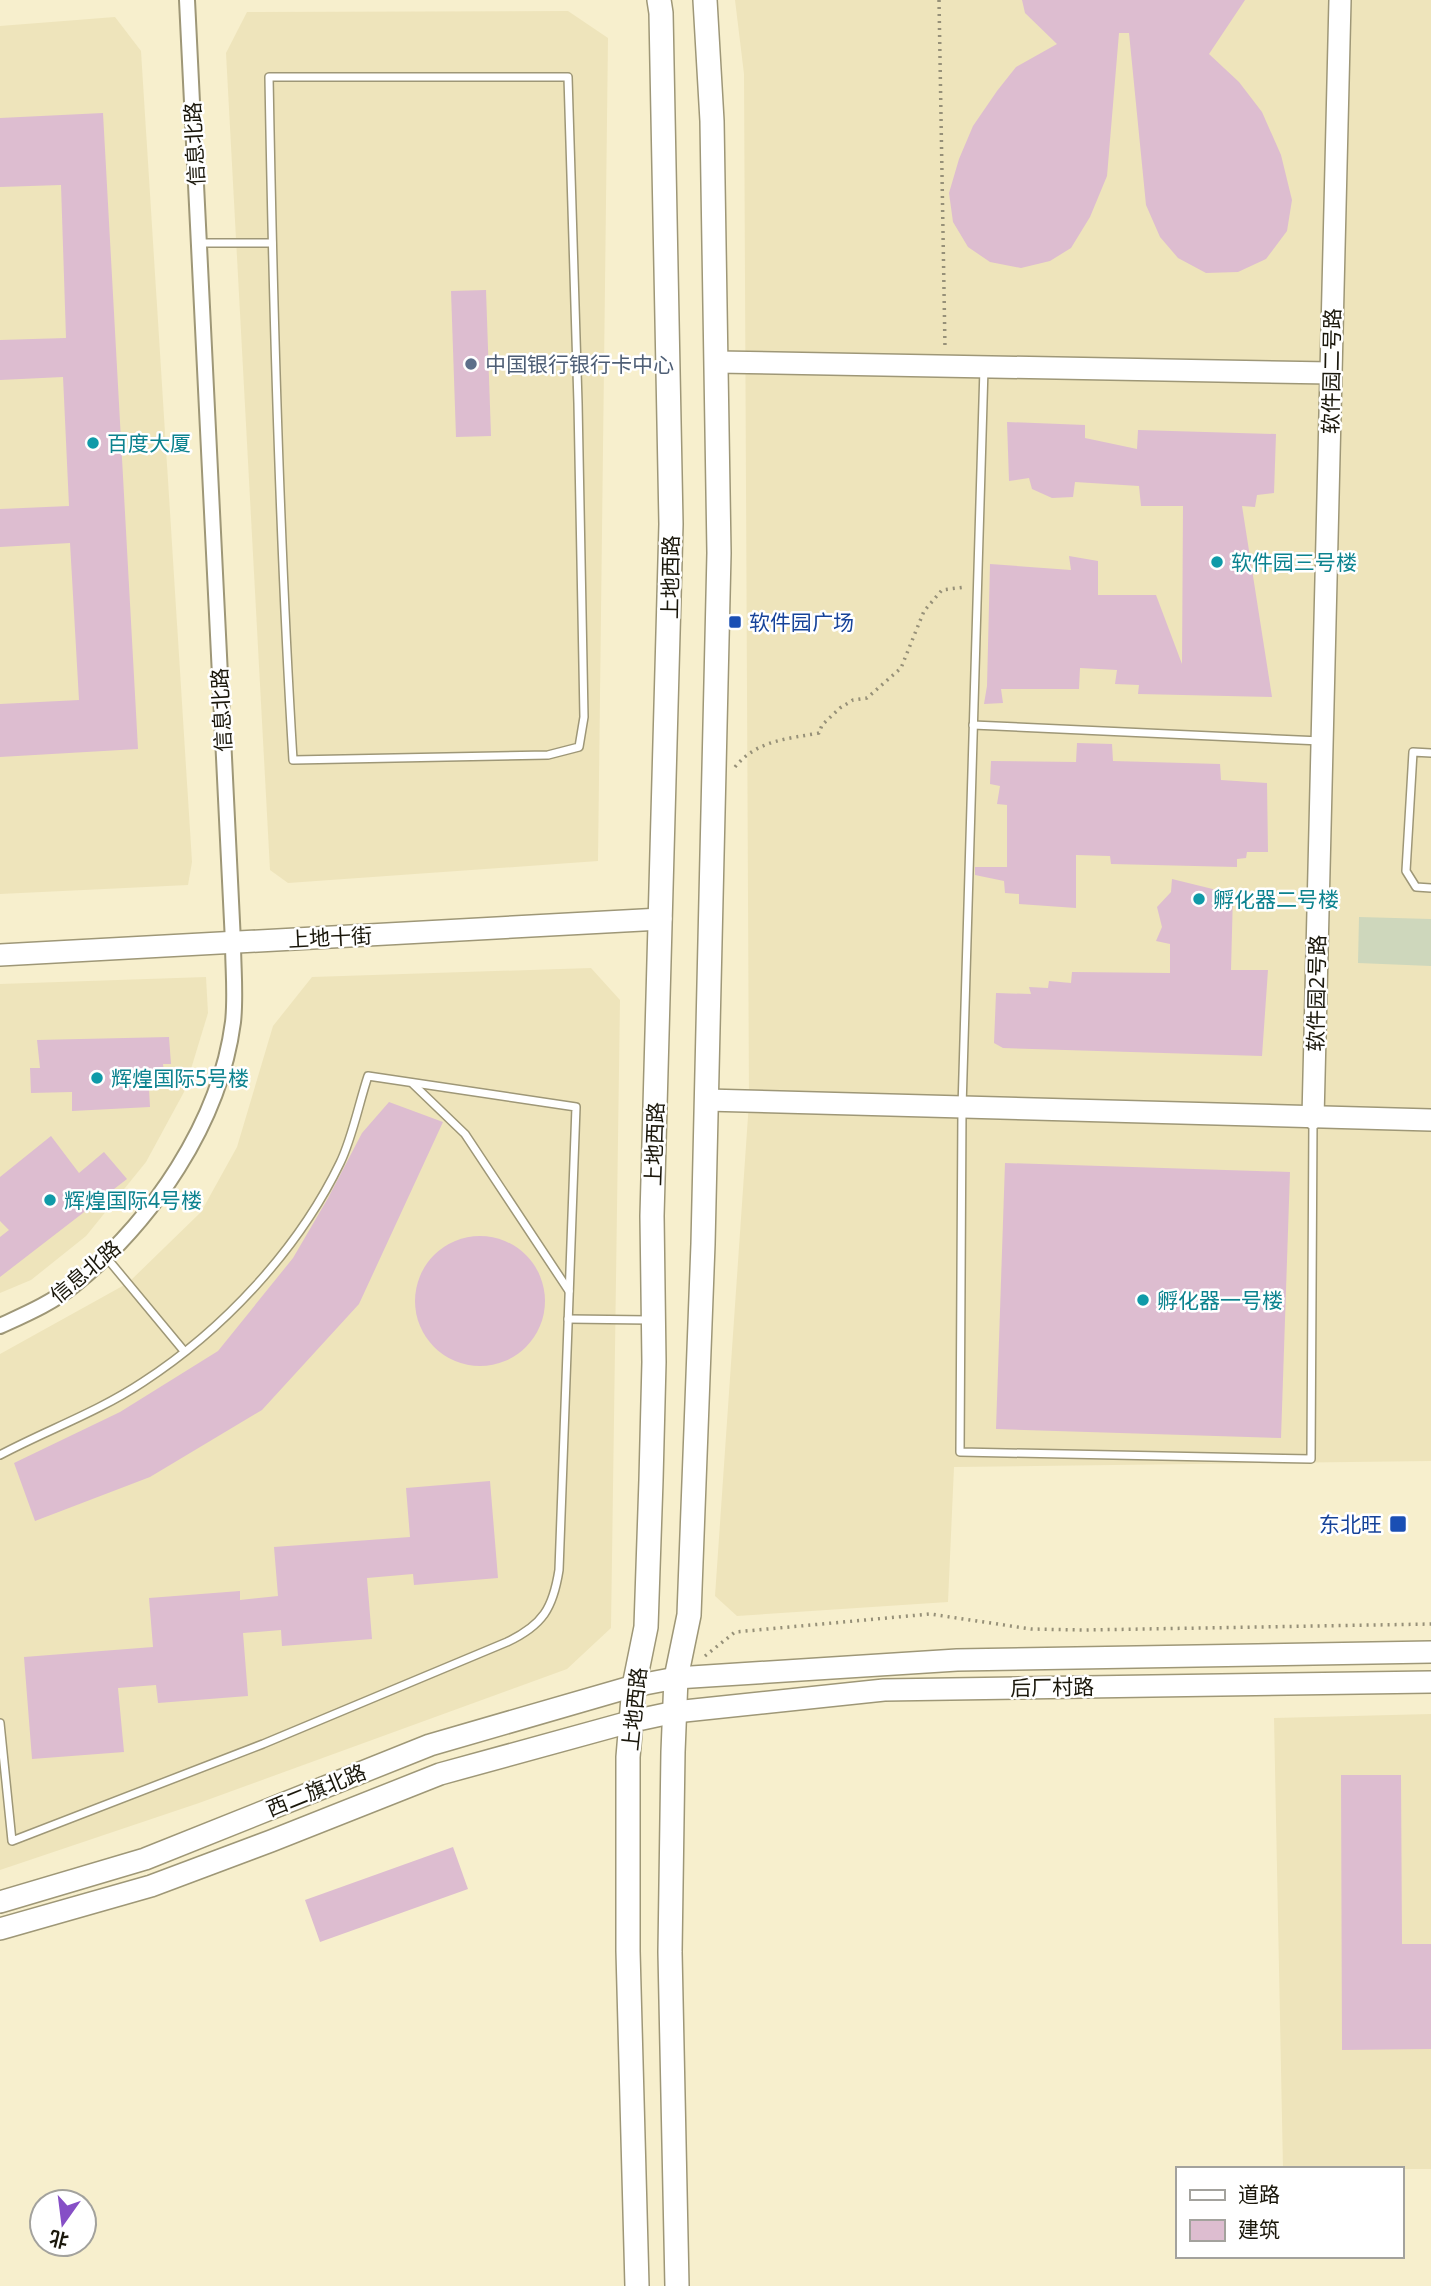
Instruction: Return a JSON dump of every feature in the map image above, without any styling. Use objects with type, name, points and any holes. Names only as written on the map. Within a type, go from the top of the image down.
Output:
[{"type":"main road","name":"上地西路","points":[[637,2286],[628,1951],[628,1757],[634,1686],[646,1627],[654,1362],[652,1216],[671,524],[659,0]]},
{"type":"main road","name":"上地西路","points":[[677,2286],[670,1952],[675,1712],[676,1678],[689,1615],[706,1100],[719,566],[712,121],[705,0]]},
{"type":"street","name":"信息北路","points":[[0,1326],[36,1310],[73,1286],[139,1222],[170,1182],[201,1126],[224,1065],[233,1022],[233,942],[187,0]]},
{"type":"street","name":"软件园二号路","points":[[1322,741],[1340,0]]},
{"type":"street","points":[[717,362],[1331,373]]},
{"type":"street","name":"软件园2号路","points":[[1313,1118],[1322,741]]},
{"type":"street","name":"上地十街","points":[[0,955],[661,919]]},
{"type":"street","points":[[706,1100],[1431,1121]]},
{"type":"street","name":"后厂村路","points":[[634,1686],[676,1678],[957,1660],[1431,1652]]},
{"type":"street","name":"后厂村路","points":[[633,1721],[675,1712],[884,1690],[1431,1682]]},
{"type":"street","name":"西二旗北路","points":[[0,1902],[145,1859],[430,1745],[634,1686]]},
{"type":"street","name":"西二旗北路","points":[[0,1928],[151,1886],[440,1774],[633,1721]]},
{"type":"lane","points":[[269,77],[568,77],[584,704],[579,747],[548,755],[293,760],[283,600],[272,243],[269,77]]},
{"type":"lane","points":[[199,243],[272,243]]},
{"type":"lane","points":[[984,368],[962,1108],[960,1452],[1311,1459],[1313,1118]]},
{"type":"lane","points":[[974,725],[1322,741]]},
{"type":"lane","points":[[1431,753],[1413,752],[1406,871],[1416,887],[1431,888]]},
{"type":"lane","points":[[0,1455],[93,1411],[143,1382],[205,1336],[257,1285],[302,1226],[341,1161],[368,1076],[576,1107],[559,1570],[555,1594],[543,1616],[528,1632],[263,1744],[12,1841],[0,1723]]},
{"type":"lane","points":[[412,1083],[465,1134],[569,1291]]},
{"type":"lane","points":[[105,1257],[184,1351]]},
{"type":"lane","points":[[568,1319],[653,1320]]},
{"type":"path","points":[[939,0],[945,367]]},
{"type":"path","points":[[730,773],[741,759],[758,746],[779,739],[819,733],[822,725],[840,708],[853,700],[867,698],[901,668],[924,611],[942,590],[954,587],[978,588]]},
{"type":"path","points":[[676,1678],[735,1632],[930,1614],[1031,1629],[1431,1624]]},
{"type":"shaded area","points":[[735,0],[1431,0],[1431,1461],[954,1467],[948,1602],[737,1616],[715,1596],[749,1102],[744,74]]},
{"type":"shaded area","points":[[568,11],[608,38],[598,861],[288,883],[270,870],[226,53],[247,12]]},
{"type":"shaded area","points":[[115,17],[141,51],[192,862],[188,885],[0,894],[0,26]]},
{"type":"shaded area","points":[[591,968],[620,1000],[611,1628],[567,1669],[199,1803],[0,1870],[0,1354],[128,1283],[201,1212],[237,1147],[273,1026],[312,977]]},
{"type":"shaded area","points":[[206,977],[208,1013],[184,1092],[146,1162],[86,1236],[31,1280],[0,1293],[0,984]]},
{"type":"shaded area","points":[[1431,1714],[1431,2169],[1283,2167],[1274,1718]]},
{"type":"green space","points":[[1359,917],[1431,919],[1431,966],[1358,963]]},
{"type":"building","points":[[1022,0],[1245,0],[1209,54],[1239,82],[1262,112],[1281,155],[1292,200],[1287,231],[1266,259],[1238,272],[1206,273],[1178,258],[1160,237],[1146,205],[1129,33],[1119,33],[1107,176],[1090,217],[1071,248],[1050,261],[1021,268],[990,262],[968,247],[953,222],[949,193],[973,126],[1016,67],[1057,44],[1025,13]]},
{"type":"building","name":"百度大厦","points":[[103,113],[138,749],[0,757],[0,704],[79,700],[70,543],[0,547],[0,509],[69,506],[63,377],[0,380],[0,340],[66,338],[61,185],[0,187],[0,118]]},
{"type":"building","name":"中国银行银行卡中心","points":[[486,290],[491,436],[456,437],[451,291]]},
{"type":"building","name":"软件园三号楼","points":[[1007,422],[1085,425],[1085,438],[1137,449],[1138,430],[1276,434],[1274,493],[1257,495],[1255,507],[1242,506],[1272,697],[1138,694],[1139,685],[1115,684],[1117,670],[1080,668],[1079,689],[1001,689],[1003,703],[984,704],[987,686],[990,564],[1071,570],[1069,556],[1098,561],[1098,595],[1156,595],[1182,664],[1183,506],[1141,506],[1139,486],[1075,482],[1073,497],[1052,498],[1032,489],[1029,478],[1009,481]]},
{"type":"building","points":[[1077,743],[1112,744],[1113,761],[1220,764],[1221,780],[1267,783],[1268,852],[1247,852],[1246,858],[1237,859],[1237,867],[1111,864],[1110,856],[1076,855],[1076,908],[1019,904],[1019,894],[1005,893],[1004,881],[975,875],[975,867],[1007,867],[1007,805],[997,804],[1000,786],[990,784],[991,761],[1076,762]]},
{"type":"building","points":[[1172,879],[1233,894],[1231,970],[1268,970],[1262,1056],[1003,1048],[994,1043],[996,993],[1031,994],[1029,987],[1048,988],[1049,981],[1071,983],[1072,972],[1170,973],[1170,944],[1156,941],[1162,927],[1157,907],[1171,892]]},
{"type":"building","name":"辉煌国际5号楼","points":[[169,1037],[171,1064],[163,1064],[166,1088],[149,1089],[150,1107],[72,1111],[72,1092],[31,1093],[30,1068],[40,1068],[37,1040]]},
{"type":"building","points":[[389,1102],[443,1122],[359,1304],[262,1410],[150,1477],[35,1521],[14,1463],[120,1412],[218,1351],[293,1258],[362,1133]]},
{"type":"building","name":"辉煌国际4号楼","points":[[51,1136],[79,1173],[104,1152],[127,1179],[0,1277],[0,1237],[9,1230],[0,1221],[0,1177]]},
{"type":"building","name":"孵化器一号楼","points":[[1005,1163],[1290,1172],[1281,1438],[996,1429]]},
{"type":"building","points":[[480,1236],[505,1241],[526,1255],[540,1276],[545,1301],[540,1326],[526,1347],[505,1361],[480,1366],[455,1361],[434,1347],[420,1326],[415,1301],[420,1276],[434,1255],[455,1241]]},
{"type":"building","points":[[490,1481],[498,1578],[414,1585],[413,1574],[367,1578],[372,1639],[282,1646],[281,1630],[243,1633],[248,1696],[158,1703],[156,1685],[118,1688],[124,1752],[32,1759],[24,1657],[153,1647],[149,1598],[240,1591],[240,1600],[278,1596],[274,1547],[410,1537],[406,1488]]},
{"type":"building","points":[[1341,1775],[1401,1775],[1402,1944],[1431,1944],[1431,2049],[1342,2050]]},
{"type":"building","points":[[453,1847],[468,1889],[320,1942],[305,1900]]},
{"type":"place","name":"中国银行银行卡中心","points":[[471,364]]},
{"type":"place","name":"百度大厦","points":[[93,443]]},
{"type":"place","name":"软件园三号楼","points":[[1217,562]]},
{"type":"place","name":"软件园广场","points":[[735,622]]},
{"type":"place","name":"孵化器二号楼","points":[[1199,899]]},
{"type":"place","name":"辉煌国际5号楼","points":[[97,1078]]},
{"type":"place","name":"辉煌国际4号楼","points":[[50,1200]]},
{"type":"place","name":"孵化器一号楼","points":[[1143,1300]]},
{"type":"place","name":"东北旺","points":[[1398,1524]]}]
